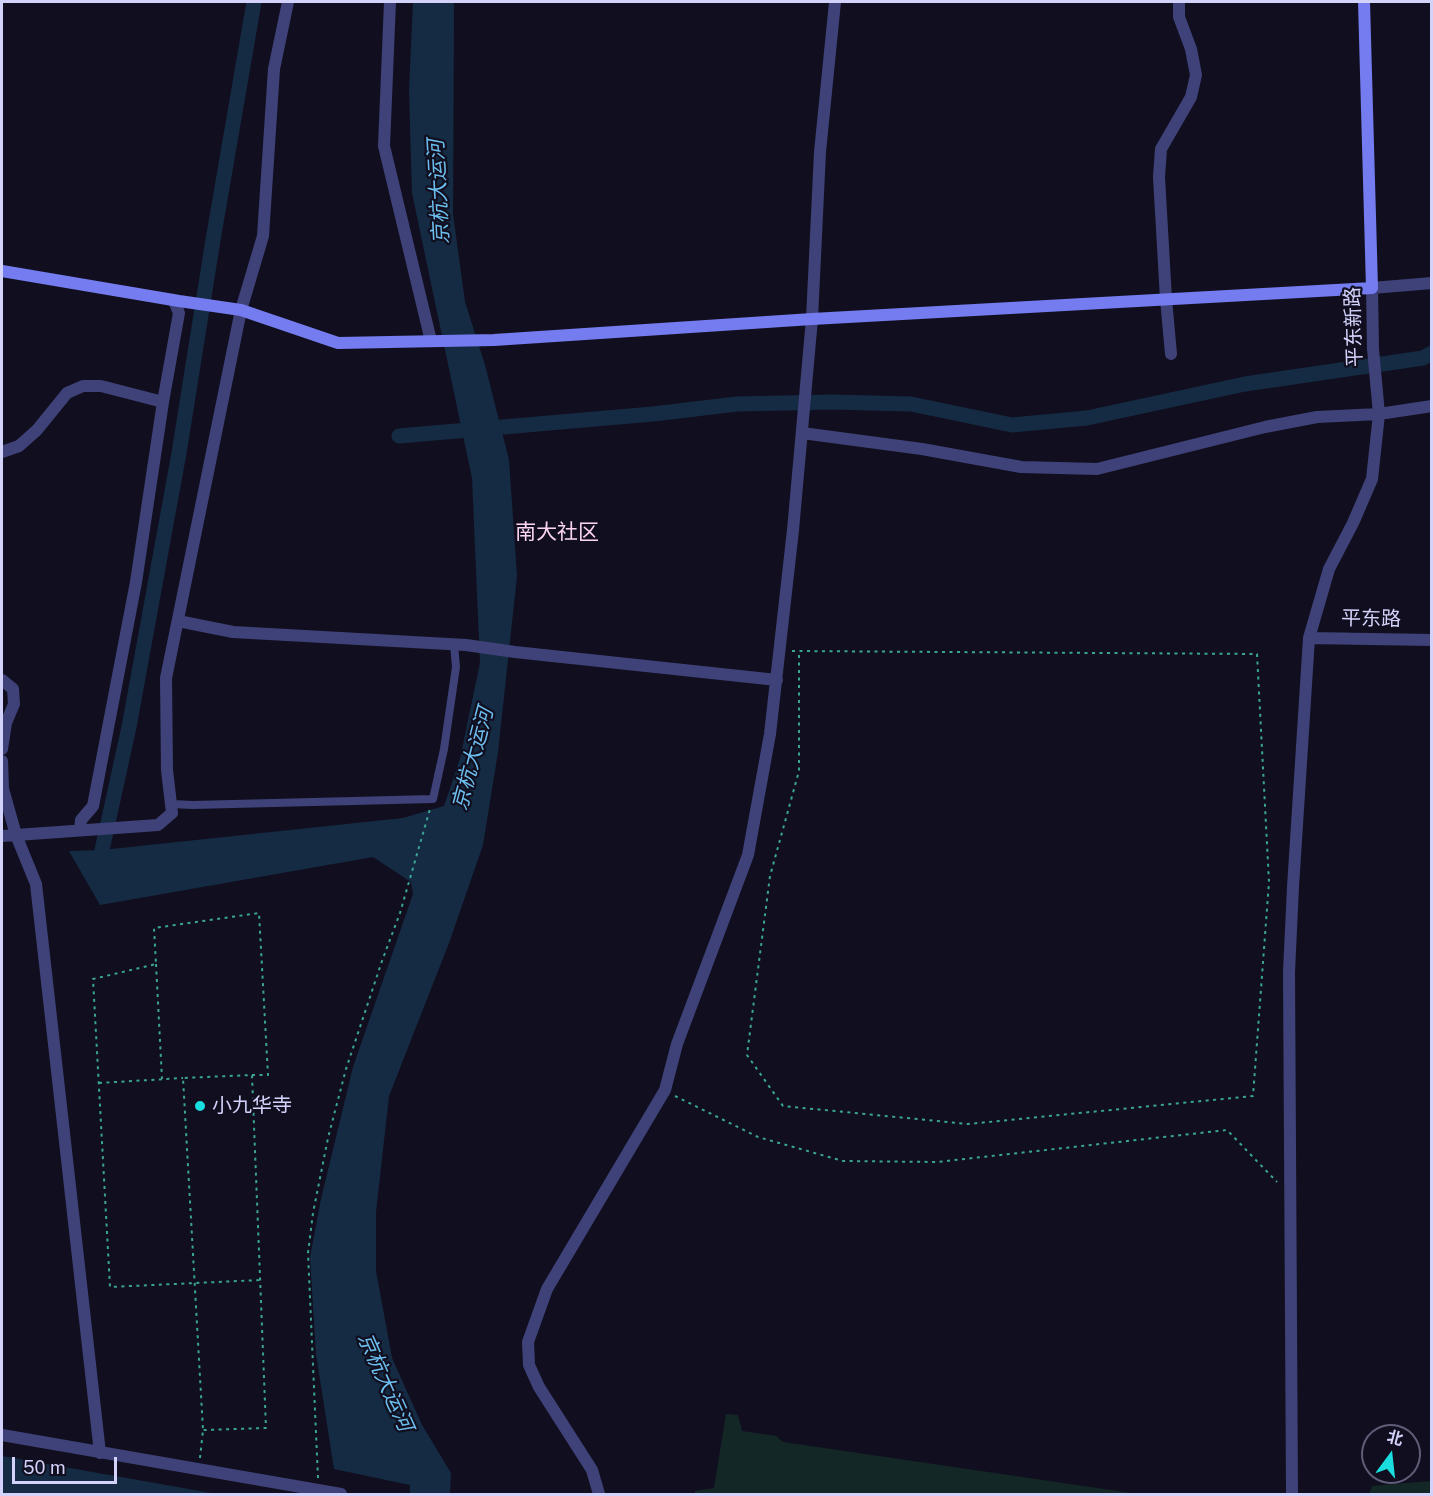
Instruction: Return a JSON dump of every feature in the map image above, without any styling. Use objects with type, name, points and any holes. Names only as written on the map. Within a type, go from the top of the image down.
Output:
[{"type":"street","points":[[2,836],[158,825],[172,813],[167,770],[166,678],[237,310],[262,236],[274,69],[288,2]]},
{"type":"street","points":[[390,2],[384,146],[431,341]]},
{"type":"street","points":[[599,1494],[592,1470],[539,1387],[529,1365],[528,1342],[547,1289],[665,1090],[677,1044],[748,855],[770,734],[793,530],[812,320],[820,152],[836,2]]},
{"type":"street","points":[[1171,354],[1159,177],[1161,149],[1191,97],[1196,75],[1191,49],[1179,17],[1179,2]]},
{"type":"street","name":"平东新路","points":[[1292,1494],[1289,972],[1310,638],[1329,569],[1353,523],[1372,479],[1379,414],[1373,349],[1364,2]]},
{"type":"street","points":[[2,272],[237,310],[338,344],[494,340],[1431,283]]},
{"type":"street","points":[[80,830],[81,820],[93,806],[136,582],[179,313],[176,301]]},
{"type":"street","points":[[2,452],[19,446],[37,430],[67,393],[83,386],[101,386],[163,402]]},
{"type":"street","points":[[802,432],[922,449],[1021,467],[1097,469],[1275,425],[1317,417],[1379,414],[1431,406]]},
{"type":"street","points":[[178,621],[233,632],[460,644],[777,680]]},
{"type":"street","name":"平东路","points":[[1310,638],[1431,640]]},
{"type":"street","points":[[2,680],[13,689],[14,704],[6,723],[2,748]]},
{"type":"street","points":[[2,761],[3,789],[16,835],[36,884],[100,1453]]},
{"type":"street","points":[[2,1436],[341,1494]]},
{"type":"lane","points":[[171,804],[433,799],[444,749],[460,644]]},
{"type":"path","points":[[780,651],[799,651],[1257,654],[1269,882],[1253,1096],[968,1124],[783,1106],[747,1055],[770,876],[800,771],[799,651]]},
{"type":"path","points":[[316,1490],[319,1476],[308,1253],[313,1213],[328,1138],[346,1069],[400,913],[431,806]]},
{"type":"path","points":[[99,1083],[268,1075],[259,913],[154,928],[162,1079]]},
{"type":"path","points":[[156,964],[93,979],[110,1287],[260,1280]]},
{"type":"path","points":[[203,1430],[266,1428],[252,1075]]},
{"type":"path","points":[[183,1078],[203,1430],[198,1470]]},
{"type":"path","points":[[665,1090],[758,1137],[843,1161],[937,1162],[1227,1130],[1280,1185]]},
{"type":"green space","points":[[726,1414],[738,1415],[742,1431],[776,1436],[783,1442],[1138,1494],[695,1494],[695,1491],[714,1488]]},
{"type":"green space","points":[[1431,1481],[1431,1494],[1369,1494],[1372,1486],[1421,1484],[1421,1482]]},
{"type":"water","name":"京杭大运河","points":[[413,2],[454,2],[453,214],[465,302],[485,365],[509,460],[517,576],[498,752],[483,845],[449,943],[389,1096],[376,1212],[376,1271],[392,1358],[422,1425],[451,1473],[450,1494],[410,1494],[410,1485],[334,1469],[316,1354],[310,1257],[321,1199],[353,1067],[413,894],[411,882],[373,857],[100,905],[69,851],[102,850],[403,818],[444,806],[460,759],[480,663],[472,478],[412,193],[409,90]]},
{"type":"water","points":[[2,1456],[217,1494],[2,1494]]},
{"type":"waterway","points":[[110,867],[108,867],[102,850],[129,727],[179,453],[254,2]]},
{"type":"waterway","points":[[399,436],[653,414],[737,404],[832,402],[911,404],[1012,425],[1087,418],[1245,384],[1423,358],[1432,353]]},
{"type":"place","name":"小九华寺","points":[[200,1106]]},
{"type":"district","name":"南大社区","points":[[557,533]]}]
